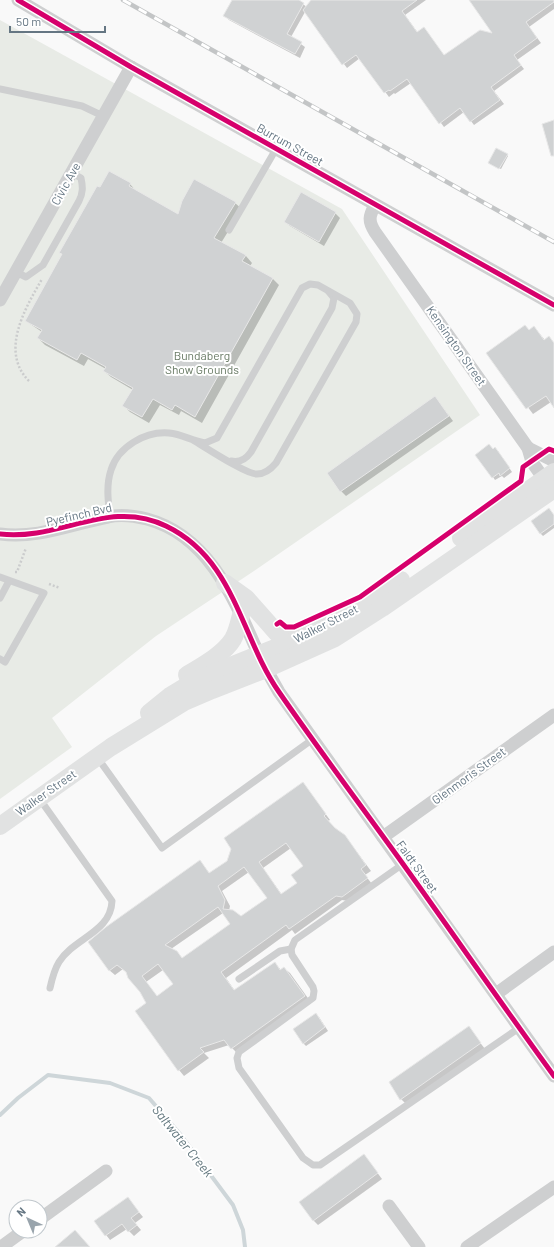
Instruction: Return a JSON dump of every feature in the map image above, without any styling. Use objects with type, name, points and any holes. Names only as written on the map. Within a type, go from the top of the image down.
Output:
[{"type":"main road","name":"Walker Street","points":[[104,752],[130,727],[170,696],[198,678],[263,662],[335,638],[546,500],[552,480]]},
{"type":"main road","name":"Walker Street","points":[[0,826],[104,752],[184,702],[212,690],[263,662],[292,641],[353,612],[552,480]]},
{"type":"main road","points":[[225,583],[246,598],[277,633],[292,641]]},
{"type":"main road","points":[[130,727],[144,706],[154,697],[215,656],[229,644],[235,634],[241,615]]},
{"type":"street","name":"Burrum Street","points":[[18,0],[131,67],[554,304]]},
{"type":"street","name":"Civic Ave","points":[[0,300],[131,67]]},
{"type":"street","name":"Kensington Street","points":[[375,205],[370,216],[370,223],[375,232],[528,448],[532,462],[552,480]]},
{"type":"street","points":[[528,448],[554,461]]},
{"type":"street","name":"Pyefinch Bvd","points":[[0,534],[19,535],[50,532],[110,516],[139,517],[165,526],[179,533],[197,548],[225,583],[263,662]]},
{"type":"street","name":"Faldt Street","points":[[263,662],[276,688],[554,1076]]},
{"type":"street","name":"Glenmoris Street","points":[[383,837],[554,715]]},
{"type":"street","points":[[496,994],[554,952]]},
{"type":"street","points":[[48,1213],[106,1171]]},
{"type":"street","points":[[467,1247],[554,1186]]},
{"type":"street","points":[[389,1206],[419,1247]]},
{"type":"street","points":[[4,1246],[13,1239]]},
{"type":"lane","points":[[0,89],[82,106],[103,116]]},
{"type":"lane","points":[[228,230],[276,149]]},
{"type":"lane","points":[[16,272],[26,277],[43,265],[79,202],[82,194],[81,178],[72,173]]},
{"type":"lane","points":[[110,516],[108,495],[111,470],[115,460],[131,443],[143,437],[162,432],[181,435],[257,474],[265,473],[276,463],[357,318],[356,309],[350,303],[314,284],[302,288],[220,434],[209,443],[193,440]]},
{"type":"lane","points":[[226,459],[240,461],[251,452],[332,308],[334,298],[327,290]]},
{"type":"lane","points":[[0,578],[44,593],[5,662],[0,659]]},
{"type":"lane","points":[[0,598],[9,581]]},
{"type":"lane","points":[[104,752],[162,848],[313,740]]},
{"type":"lane","points":[[39,798],[112,901],[110,913],[103,924],[69,950],[58,962],[50,988]]},
{"type":"lane","points":[[403,864],[295,940],[291,949],[293,959],[313,986],[313,998],[239,1052],[237,1063],[303,1158],[313,1165],[320,1165],[326,1162],[519,1028]]},
{"type":"lane","points":[[239,979],[280,951],[291,949]]},
{"type":"path","points":[[14,329],[43,276]]},
{"type":"path","points":[[16,369],[29,381]]},
{"type":"path","points":[[11,570],[17,572],[26,548]]},
{"type":"green space","name":"Bundaberg Show Grounds","points":[[0,20],[342,209],[480,415],[254,571],[156,636],[52,718],[72,747],[0,799]]},
{"type":"building","points":[[232,0],[299,0],[304,3],[287,34],[302,42],[295,54],[223,16]]},
{"type":"building","points":[[311,0],[417,0],[402,11],[417,32],[424,27],[444,55],[480,30],[492,33],[469,0],[554,0],[554,2],[526,22],[537,38],[514,55],[521,65],[491,87],[500,100],[470,122],[460,108],[439,124],[407,79],[390,91],[389,90],[384,93],[356,55],[342,65],[303,10]]},
{"type":"building","points":[[554,120],[554,156],[551,156],[542,124]]},
{"type":"building","points":[[496,148],[508,154],[499,169],[488,163]]},
{"type":"building","points":[[109,171],[131,183],[129,186],[178,214],[182,201],[194,179],[236,202],[214,238],[246,255],[242,261],[273,278],[195,417],[175,405],[172,410],[153,399],[142,417],[122,406],[133,388],[103,371],[106,367],[81,353],[77,360],[37,338],[42,330],[25,321],[62,254],[59,253],[97,186],[100,187]]},
{"type":"building","points":[[301,192],[336,212],[319,242],[284,222]]},
{"type":"building","points":[[525,325],[529,330],[534,326],[544,340],[549,336],[554,343],[554,408],[546,396],[526,409],[486,353]]},
{"type":"building","points":[[435,396],[449,416],[340,492],[327,473]]},
{"type":"building","points":[[489,444],[493,449],[495,447],[510,468],[500,476],[499,473],[492,478],[475,455]]},
{"type":"building","points":[[549,508],[554,515],[554,524],[540,534],[531,521]]},
{"type":"building","points":[[303,782],[326,814],[324,816],[335,828],[345,835],[366,865],[361,869],[368,878],[342,897],[336,896],[289,929],[286,925],[221,972],[234,990],[275,962],[280,970],[284,967],[305,996],[231,1049],[224,1040],[200,1048],[204,1052],[178,1071],[135,1011],[146,1003],[140,992],[128,978],[126,972],[117,965],[109,971],[88,942],[106,927],[200,860],[209,873],[227,861],[231,849],[224,838]],"holes":[[[286,843],[303,866],[291,875],[297,883],[281,894],[259,862]],[[244,867],[267,898],[241,916],[233,910],[223,909],[225,900],[218,886]],[[218,907],[230,924],[182,958],[177,951],[165,945]],[[158,964],[173,984],[157,996],[142,976]]]},
{"type":"building","points":[[316,1013],[325,1027],[303,1044],[293,1029]]},
{"type":"building","points":[[469,1026],[481,1043],[400,1100],[389,1082]]},
{"type":"building","points":[[364,1154],[378,1173],[313,1221],[299,1202]]},
{"type":"building","points":[[128,1197],[139,1212],[131,1218],[137,1225],[128,1232],[122,1224],[105,1236],[94,1221]]},
{"type":"building","points":[[75,1230],[90,1247],[55,1247]]},
{"type":"waterway","name":"Saltwater Creek","points":[[0,1115],[18,1098],[48,1075],[110,1083],[149,1098],[180,1134],[233,1205],[243,1230],[245,1247]]},
{"type":"railway","points":[[123,0],[554,242]]},
{"type":"cycle path","points":[[18,0],[131,67],[554,305]]},
{"type":"cycle path","points":[[277,624],[280,622],[286,627],[294,627],[360,597],[521,481],[523,467],[549,449],[554,451]]},
{"type":"cycle path","points":[[0,534],[22,535],[43,532],[104,518],[124,516],[145,519],[166,526],[189,540],[207,558],[222,578],[234,600],[266,670],[279,692],[554,1076]]}]
